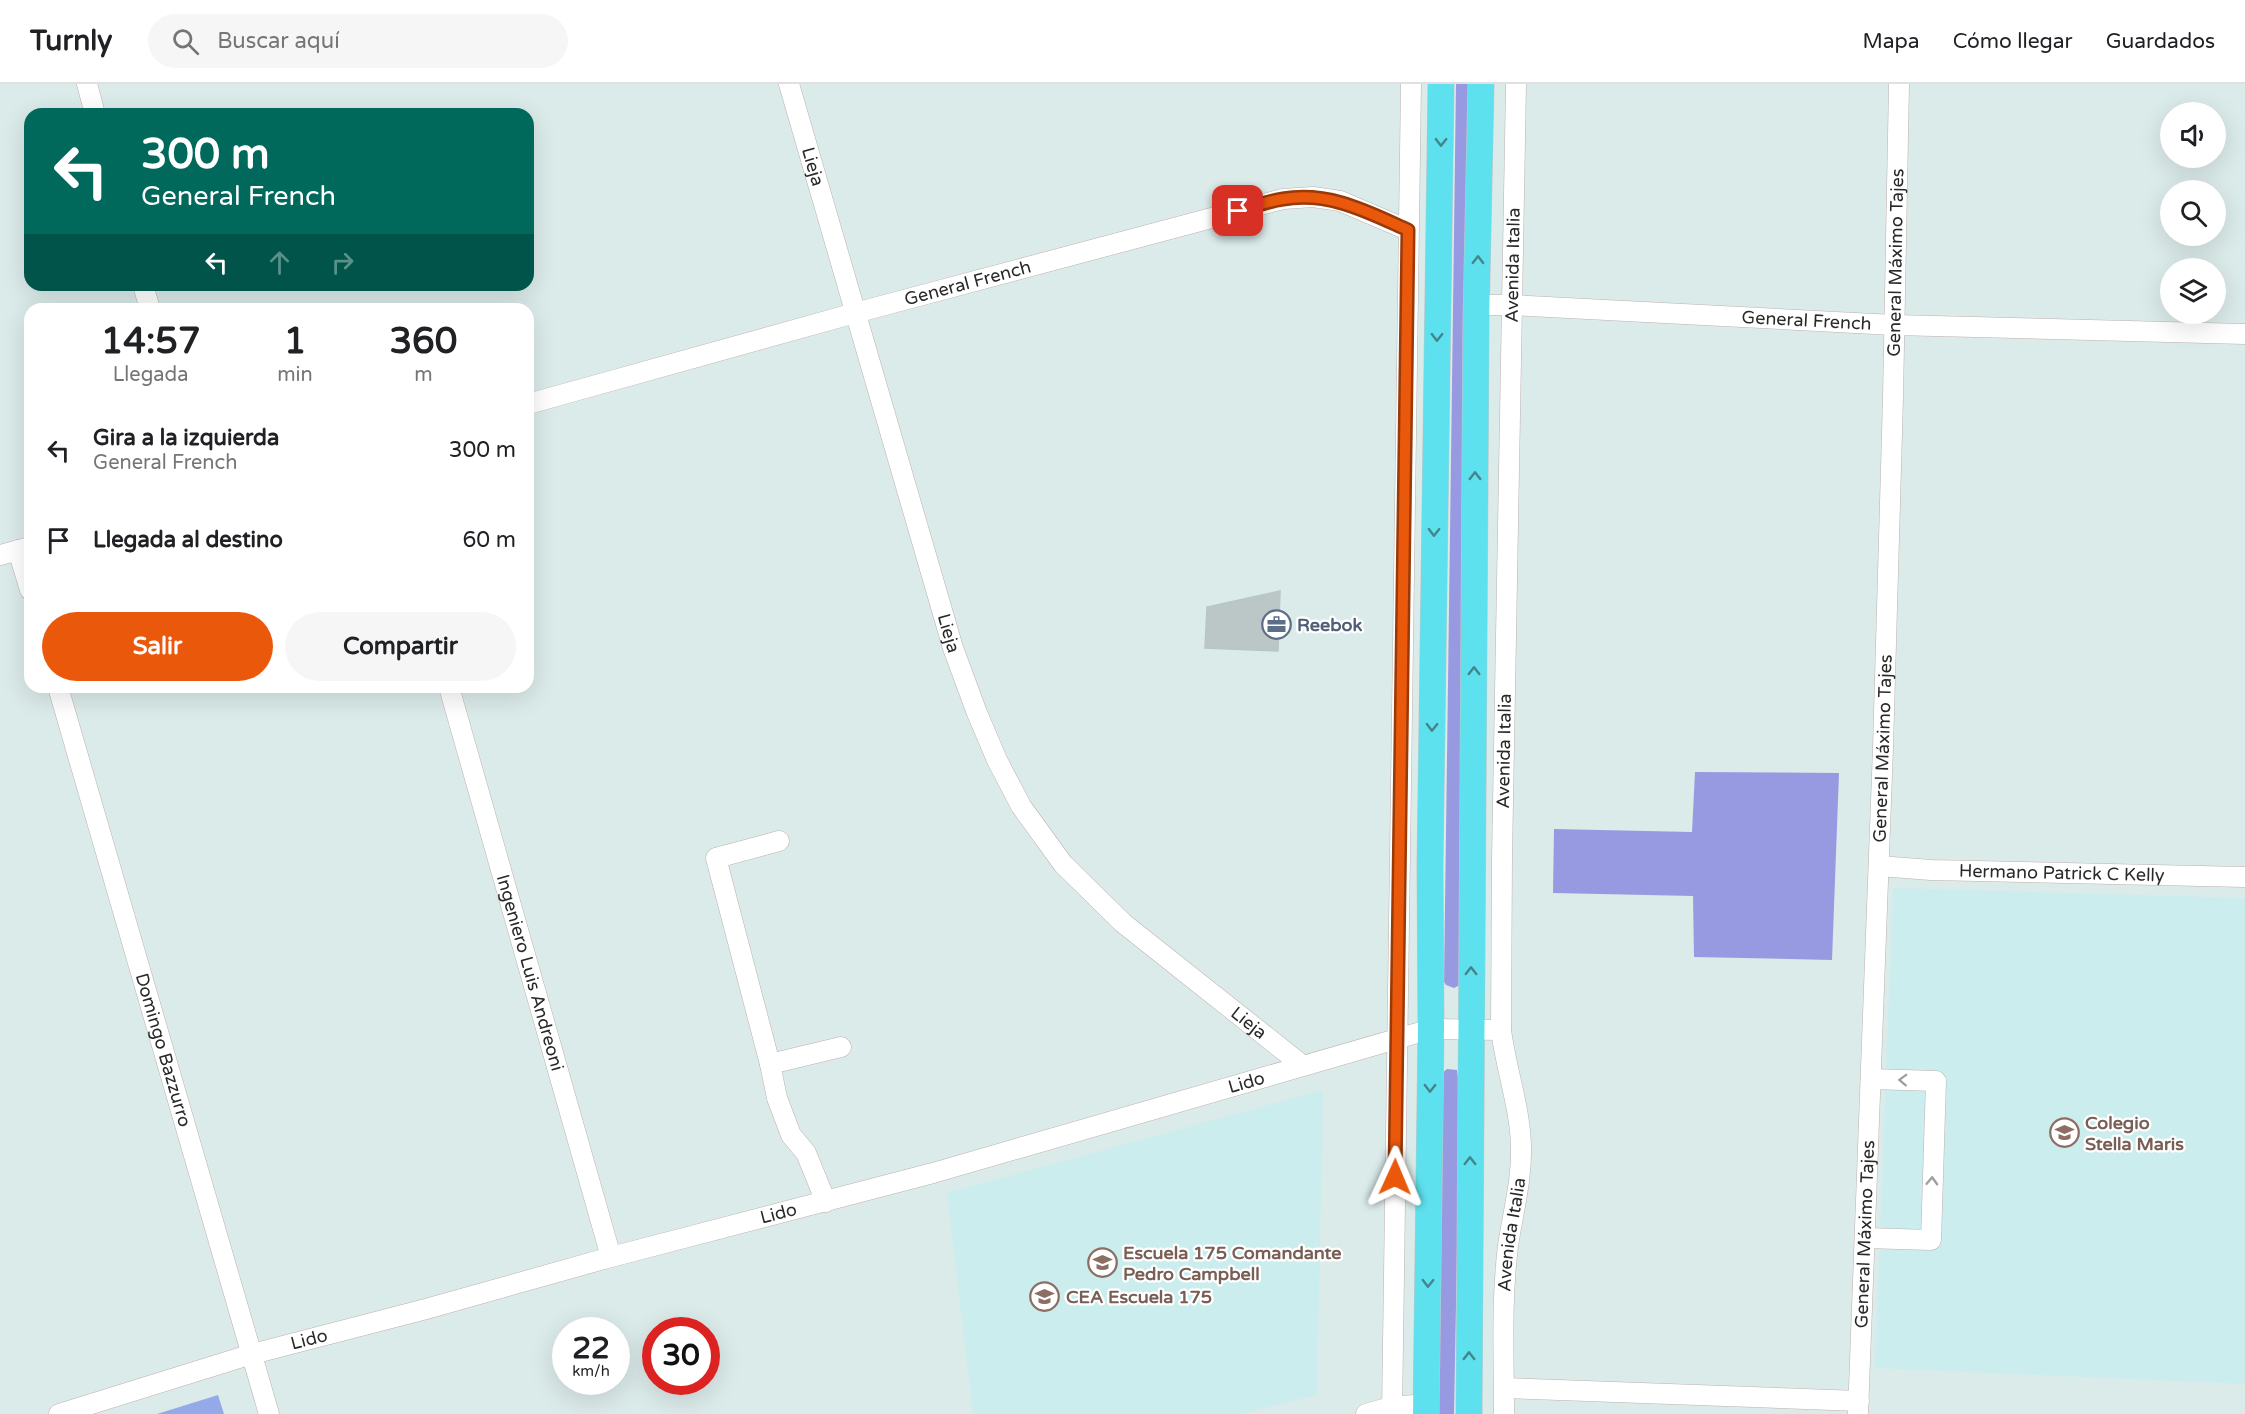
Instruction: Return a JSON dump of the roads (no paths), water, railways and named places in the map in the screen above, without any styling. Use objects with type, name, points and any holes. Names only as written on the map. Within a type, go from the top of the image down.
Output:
[{"type":"main road","points":[[1426,1409],[1431,1029],[1430,866],[1442,84]]},
{"type":"main road","name":"Avenida Italia","points":[[1469,1414],[1477,305],[1481,84]]},
{"type":"street","points":[[87,84],[93,108]]},
{"type":"street","name":"Lieja","points":[[789,84],[953,648],[981,723],[1022,806],[1063,864],[1123,923],[1302,1065]]},
{"type":"street","points":[[1392,1411],[1411,84]]},
{"type":"street","name":"Avenida Italia","points":[[1504,1414],[1503,1316],[1509,1245],[1520,1182],[1521,1148],[1519,1120],[1504,1057],[1501,1030],[1516,84]]},
{"type":"street","name":"General Máximo Tajes","points":[[1858,1408],[1879,866],[1899,84]]},
{"type":"street","name":"General French","points":[[534,402],[855,313],[1283,199],[1313,197],[1340,201],[1408,230]]},
{"type":"street","name":"General French","points":[[1477,305],[1511,304],[1894,325],[2245,334]]},
{"type":"street","points":[[16,551],[24,573]]},
{"type":"street","name":"Domingo Bazzurro","points":[[60,693],[269,1414]]},
{"type":"street","name":"Ingeniero Luis Andreoni","points":[[451,693],[611,1257]]},
{"type":"street","points":[[779,841],[716,858],[777,1098],[791,1135],[806,1153],[826,1202]]},
{"type":"street","name":"Hermano Patrick C Kelly","points":[[1879,866],[1930,870],[2245,877]]},
{"type":"street","name":"Lido","points":[[59,1414],[252,1354],[933,1173],[1397,1038],[1431,1029],[1501,1030]]},
{"type":"street","points":[[770,1064],[841,1047]]},
{"type":"street","points":[[1865,1238],[1931,1240],[1935,1081],[1871,1079]]},
{"type":"street","points":[[1504,1388],[1858,1408]]},
{"type":"street","points":[[1366,1414],[1426,1409]]},
{"type":"place","name":"Reebok","points":[[1276,625]]},
{"type":"place","name":"Colegio Stella Maris","points":[[2064,1133]]},
{"type":"place","name":"Escuela 175 Comandante Pedro Campbell","points":[[1102,1263]]},
{"type":"place","name":"CEA Escuela 175","points":[[1045,1297]]}]
